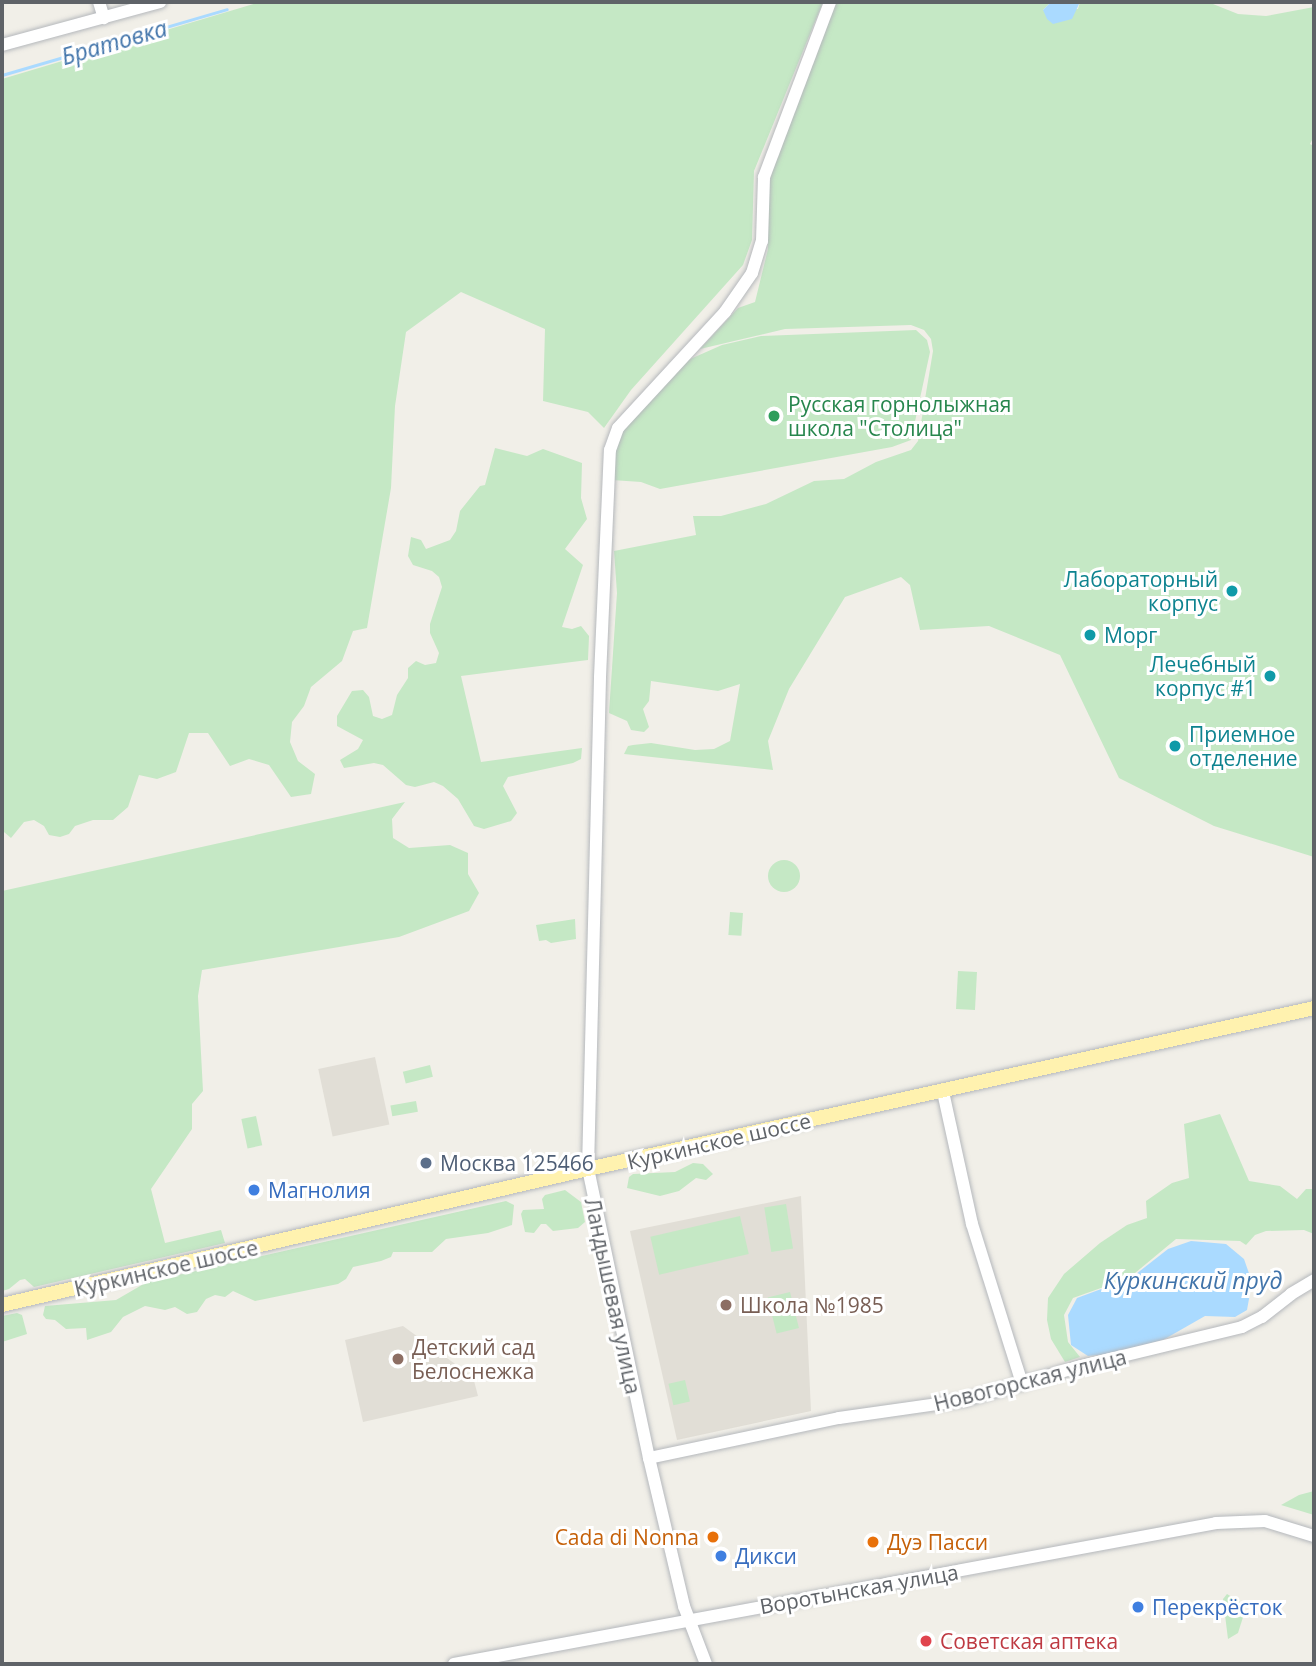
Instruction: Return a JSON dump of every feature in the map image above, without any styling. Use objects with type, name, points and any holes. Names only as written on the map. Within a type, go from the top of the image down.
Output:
[{"type":"main road","name":"Куркинское шоссе","points":[[2,1305],[588,1169],[943,1092],[1314,1007]]},
{"type":"street","points":[[99,2],[104,18]]},
{"type":"street","points":[[2,46],[160,2]]},
{"type":"street","name":"Ландышевая улица","points":[[706,1664],[690,1620],[649,1458],[588,1169],[597,751],[612,439],[630,414],[725,312],[752,273],[762,241],[764,177],[830,2]]},
{"type":"street","points":[[943,1092],[972,1224],[1022,1384]]},
{"type":"street","name":"Новогорская улица","points":[[649,1458],[839,1418],[965,1400],[1081,1366],[1241,1327],[1262,1317],[1314,1280]]},
{"type":"street","name":"Воротынская улица","points":[[454,1664],[1216,1523],[1265,1521],[1314,1536]]},
{"type":"shaded area","points":[[375,1057],[389,1124],[333,1137],[318,1069]]},
{"type":"shaded area","name":"Школа №1985","points":[[801,1196],[811,1411],[677,1440],[630,1231]]},
{"type":"shaded area","name":"Детский сад Белоснежка","points":[[403,1326],[473,1377],[478,1396],[363,1422],[345,1340]]},
{"type":"green space","points":[[260,2],[823,2],[754,171],[752,240],[743,265],[631,390],[604,428],[588,412],[543,401],[545,329],[461,292],[406,332],[395,406],[391,488],[367,628],[353,631],[342,661],[311,687],[304,706],[292,722],[290,742],[298,761],[315,774],[311,794],[291,797],[269,765],[249,759],[230,766],[208,733],[189,733],[176,772],[157,779],[139,775],[128,807],[113,820],[93,820],[75,826],[69,834],[60,837],[49,835],[44,826],[34,820],[24,822],[11,838],[4,832],[2,816],[2,79]]},
{"type":"green space","points":[[836,2],[1051,2],[1043,10],[1078,9],[1080,2],[1208,2],[1238,14],[1266,16],[1314,7],[1314,136],[1310,144],[1314,146],[1314,857],[1214,826],[1119,778],[1060,655],[989,626],[920,630],[910,585],[901,577],[845,597],[789,689],[768,741],[773,770],[624,754],[628,746],[633,745],[651,743],[695,750],[714,749],[730,741],[740,684],[718,691],[651,681],[649,701],[643,709],[649,727],[644,732],[631,730],[627,721],[609,713],[617,593],[614,551],[696,535],[693,516],[721,516],[766,504],[814,481],[844,479],[876,462],[911,450],[918,441],[933,351],[931,339],[924,330],[911,325],[785,329],[700,349],[738,308],[755,302],[768,249],[767,192],[774,165]]},
{"type":"green space","name":"Русская горнолыжная школа \"Столица\"","points":[[916,330],[927,340],[930,352],[911,440],[892,447],[660,489],[641,482],[612,480],[612,461],[622,429],[679,364],[722,345],[761,336]]},
{"type":"green space","points":[[495,448],[527,456],[543,449],[582,463],[581,498],[587,519],[565,549],[583,565],[562,627],[572,629],[581,626],[589,636],[588,660],[461,676],[481,762],[582,748],[581,759],[573,763],[508,777],[503,786],[517,813],[511,821],[484,829],[474,826],[458,799],[434,782],[415,787],[406,785],[383,765],[374,763],[344,768],[340,760],[358,749],[363,740],[337,726],[337,716],[352,691],[363,690],[369,697],[373,716],[382,719],[392,715],[397,695],[408,678],[408,668],[416,661],[425,665],[436,663],[439,653],[430,633],[430,624],[442,587],[439,577],[432,571],[413,565],[408,556],[411,537],[421,540],[426,549],[450,540],[456,531],[460,511],[480,486],[485,485]]},
{"type":"green space","points":[[405,802],[392,819],[393,838],[409,848],[450,845],[468,853],[468,874],[479,893],[469,911],[399,937],[202,970],[198,996],[203,1091],[192,1104],[192,1129],[151,1189],[165,1243],[221,1230],[225,1243],[34,1287],[25,1279],[20,1280],[2,1291],[2,891]]},
{"type":"green space","points":[[784,860],[795,865],[800,876],[795,887],[784,892],[773,887],[768,876],[773,865]]},
{"type":"green space","points":[[730,912],[743,913],[741,936],[728,935]]},
{"type":"green space","points":[[575,919],[576,939],[551,943],[546,940],[539,941],[536,925]]},
{"type":"green space","points":[[958,971],[977,972],[975,1010],[956,1009]]},
{"type":"green space","points":[[430,1065],[433,1077],[406,1083],[403,1072]]},
{"type":"green space","points":[[416,1101],[418,1112],[392,1116],[390,1106]]},
{"type":"green space","points":[[1220,1114],[1249,1181],[1280,1186],[1297,1199],[1306,1189],[1314,1189],[1314,1234],[1304,1230],[1266,1231],[1255,1235],[1246,1245],[1240,1241],[1176,1239],[1129,1278],[1073,1298],[1064,1315],[1068,1342],[1080,1357],[1065,1362],[1051,1339],[1047,1320],[1048,1298],[1064,1274],[1100,1243],[1127,1225],[1147,1218],[1146,1201],[1172,1183],[1189,1178],[1184,1124]]},
{"type":"green space","points":[[256,1116],[262,1145],[248,1148],[241,1119]]},
{"type":"green space","points":[[693,1163],[703,1164],[713,1174],[706,1180],[696,1178],[679,1191],[660,1196],[627,1188],[629,1177],[633,1174],[675,1172]]},
{"type":"green space","points":[[565,1190],[581,1202],[585,1222],[578,1228],[553,1231],[546,1224],[541,1224],[534,1233],[525,1232],[521,1214],[523,1210],[544,1209],[542,1199],[545,1195]]},
{"type":"green space","points":[[506,1201],[514,1205],[512,1225],[488,1233],[446,1239],[432,1252],[393,1252],[391,1257],[381,1261],[353,1267],[346,1279],[338,1284],[255,1301],[233,1291],[225,1297],[215,1295],[206,1299],[197,1312],[187,1314],[175,1307],[165,1310],[145,1306],[123,1317],[111,1332],[87,1340],[86,1328],[66,1329],[43,1315],[45,1306],[116,1300],[147,1282]]},
{"type":"green space","points":[[786,1204],[793,1248],[771,1252],[764,1207]]},
{"type":"green space","points":[[740,1216],[749,1254],[659,1275],[650,1237]]},
{"type":"green space","points":[[790,1292],[799,1328],[777,1333],[768,1298]]},
{"type":"green space","points":[[17,1313],[22,1315],[27,1334],[2,1342],[2,1316]]},
{"type":"green space","points":[[685,1380],[690,1401],[673,1405],[668,1384]]},
{"type":"green space","points":[[1314,1491],[1314,1515],[1281,1505],[1299,1495]]},
{"type":"green space","points":[[1227,1594],[1240,1602],[1244,1614],[1238,1633],[1228,1639],[1223,1599]]},
{"type":"water","points":[[1051,2],[1080,2],[1072,19],[1053,24],[1043,10]]},
{"type":"water","name":"Куркинский пруд","points":[[1191,1241],[1226,1244],[1244,1259],[1252,1282],[1247,1310],[1235,1317],[1205,1316],[1163,1340],[1108,1354],[1088,1356],[1071,1345],[1068,1315],[1077,1298],[1131,1278],[1168,1249]]},
{"type":"waterway","name":"Братовка","points":[[2,75],[227,9]]},
{"type":"place","name":"Русская горнолыжная школа \"Столица\"","points":[[774,416]]},
{"type":"place","name":"Лабораторный корпус","points":[[1232,591]]},
{"type":"place","name":"Морг","points":[[1090,635]]},
{"type":"place","name":"Лечебный корпус #1","points":[[1270,676]]},
{"type":"place","name":"Приемное отделение","points":[[1175,746]]},
{"type":"place","name":"Москва 125466","points":[[426,1163]]},
{"type":"place","name":"Магнолия","points":[[254,1190]]},
{"type":"place","name":"Школа №1985","points":[[726,1305]]},
{"type":"place","name":"Детский сад Белоснежка","points":[[398,1359]]},
{"type":"place","name":"Cada di Nonna","points":[[713,1537]]},
{"type":"place","name":"Дуэ Пасси","points":[[873,1542]]},
{"type":"place","name":"Дикси","points":[[721,1556]]},
{"type":"place","name":"Перекрёсток","points":[[1138,1607]]},
{"type":"place","name":"Советская аптека","points":[[926,1641]]}]
